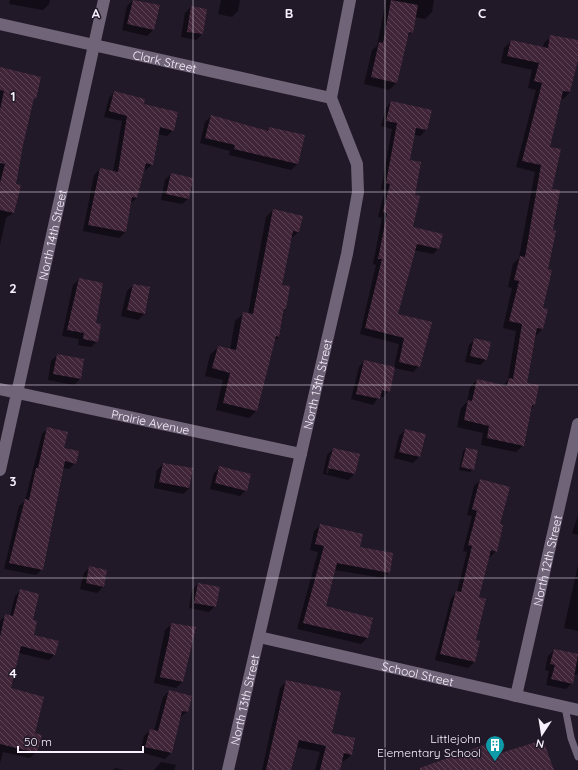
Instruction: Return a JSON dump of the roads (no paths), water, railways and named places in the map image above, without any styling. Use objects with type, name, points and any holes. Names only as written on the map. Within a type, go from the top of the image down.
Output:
[{"type":"street","name":"North 14th Street","points":[[0,470],[104,0]]},
{"type":"street","points":[[331,98],[350,0]]},
{"type":"street","name":"Clark Street","points":[[0,24],[331,98]]},
{"type":"street","name":"North 13th Street","points":[[228,770],[347,254],[358,192],[357,164],[331,98]]},
{"type":"street","name":"Prairie Avenue","points":[[0,389],[301,454]]},
{"type":"street","name":"North 12th Street","points":[[516,696],[578,424]]},
{"type":"street","name":"School Street","points":[[258,637],[578,710]]},
{"type":"lane","points":[[565,707],[571,738],[578,757]]},
{"type":"place","name":"Littlejohn Elementary School","points":[[495,762]]}]
